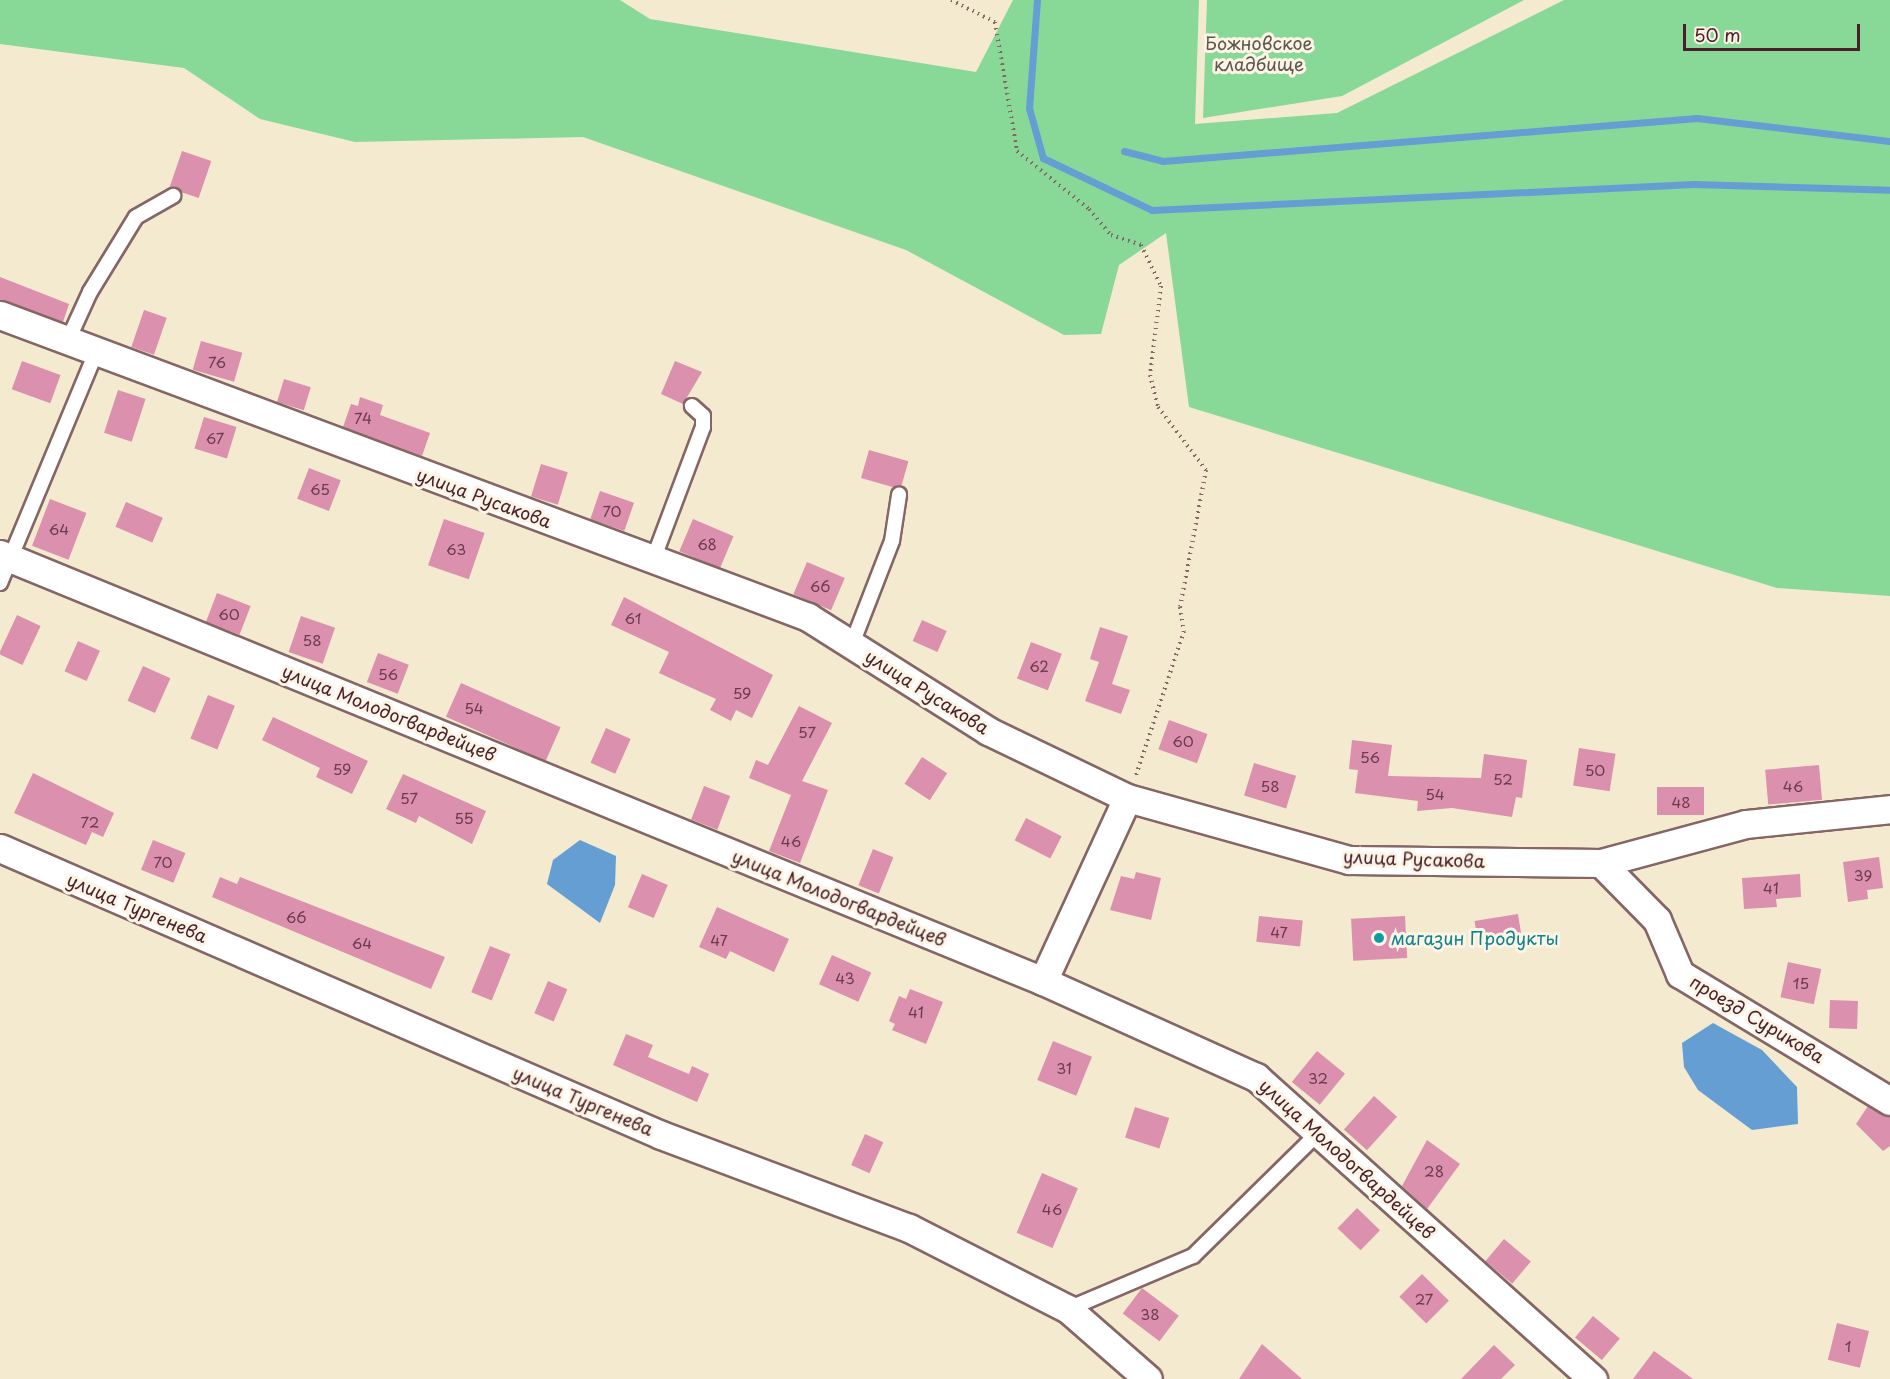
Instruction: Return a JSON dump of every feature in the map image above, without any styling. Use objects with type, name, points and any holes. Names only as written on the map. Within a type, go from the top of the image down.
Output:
[{"type":"street","name":"улица Русакова","points":[[0,315],[98,347],[288,425],[808,617],[988,731],[1127,798],[1349,860],[1600,863],[1746,824],[1890,809]]},
{"type":"street","name":"улица Молодогвардейцев","points":[[5,556],[1043,981],[1256,1077],[1593,1379]]},
{"type":"street","points":[[1043,981],[1127,798]]},
{"type":"street","name":"улица Тургенева","points":[[0,848],[661,1135],[909,1228],[1068,1309],[1148,1379]]},
{"type":"street","name":"проезд Сурикова","points":[[1600,863],[1657,920],[1680,974],[1890,1101]]},
{"type":"lane","points":[[69,338],[90,292],[136,217],[173,196]]},
{"type":"lane","points":[[0,583],[5,556],[98,347]]},
{"type":"lane","points":[[653,560],[703,427],[703,416],[692,406]]},
{"type":"lane","points":[[852,644],[892,541],[899,495]]},
{"type":"lane","points":[[1068,1309],[1193,1256],[1318,1133]]},
{"type":"path","points":[[951,0],[995,22],[1017,151],[1089,209],[1111,235],[1141,245],[1161,286],[1150,375],[1158,407],[1206,470],[1180,607],[1184,631],[1127,798]]},
{"type":"green space","points":[[0,0],[620,0],[650,19],[976,72],[1013,0],[1199,0],[1195,124],[1337,113],[1564,0],[1890,0],[1890,596],[1777,588],[1189,407],[1166,233],[1119,265],[1101,334],[1064,335],[906,250],[583,137],[355,142],[260,119],[184,68],[0,44]]},
{"type":"green space","name":"Божновское кладбище","points":[[1207,0],[1524,0],[1342,96],[1203,118]]},
{"type":"water","points":[[580,840],[616,856],[615,885],[600,923],[547,884],[553,860]]},
{"type":"water","points":[[1713,1023],[1762,1050],[1797,1087],[1798,1124],[1752,1130],[1698,1090],[1684,1067],[1682,1043]]},
{"type":"building","points":[[182,151],[211,161],[199,198],[169,188]]},
{"type":"building","points":[[0,277],[69,304],[63,322],[0,300]]},
{"type":"building","points":[[144,310],[167,318],[154,355],[131,347]]},
{"type":"building","points":[[201,341],[242,353],[234,382],[193,370]]},
{"type":"building","points":[[22,361],[61,375],[50,403],[12,389]]},
{"type":"building","points":[[675,361],[702,372],[683,404],[661,394]]},
{"type":"building","points":[[284,379],[311,387],[304,410],[277,402]]},
{"type":"building","points":[[118,390],[146,399],[132,442],[104,433]]},
{"type":"building","points":[[360,397],[383,405],[380,415],[430,433],[422,456],[343,427],[351,404],[358,406]]},
{"type":"building","points":[[204,417],[237,427],[227,458],[194,449]]},
{"type":"building","points":[[869,450],[908,461],[900,489],[861,478]]},
{"type":"building","points":[[541,464],[568,472],[558,505],[531,497]]},
{"type":"building","points":[[309,468],[341,480],[329,511],[297,499]]},
{"type":"building","points":[[600,491],[634,503],[624,531],[590,519]]},
{"type":"building","points":[[50,499],[86,513],[68,560],[32,546]]},
{"type":"building","points":[[126,502],[163,518],[152,542],[115,527]]},
{"type":"building","points":[[444,519],[485,533],[469,579],[428,565]]},
{"type":"building","points":[[693,519],[734,536],[720,568],[679,551]]},
{"type":"building","points":[[807,562],[845,578],[831,610],[793,594]]},
{"type":"building","points":[[217,593],[251,606],[239,635],[206,622]]},
{"type":"building","points":[[624,597],[773,675],[752,718],[736,710],[731,721],[710,710],[716,699],[659,673],[669,652],[611,625]]},
{"type":"building","points":[[17,615],[41,626],[22,665],[0,655]]},
{"type":"building","points":[[301,616],[335,628],[323,664],[289,652]]},
{"type":"building","points":[[922,620],[947,631],[937,652],[913,641]]},
{"type":"building","points":[[1100,627],[1128,636],[1112,684],[1130,690],[1121,714],[1085,701],[1099,662],[1090,659]]},
{"type":"building","points":[[78,641],[100,651],[87,681],[65,671]]},
{"type":"building","points":[[1031,642],[1062,654],[1048,690],[1017,678]]},
{"type":"building","points":[[378,653],[409,665],[398,694],[367,682]]},
{"type":"building","points":[[143,666],[170,678],[155,713],[128,701]]},
{"type":"building","points":[[461,683],[561,727],[546,761],[446,717]]},
{"type":"building","points":[[208,695],[235,706],[217,749],[190,739]]},
{"type":"building","points":[[799,706],[832,723],[802,781],[828,790],[800,863],[769,851],[791,795],[749,778],[756,760],[768,765]]},
{"type":"building","points":[[273,717],[368,761],[352,794],[316,777],[320,768],[262,740]]},
{"type":"building","points":[[1169,720],[1208,734],[1197,763],[1158,749]]},
{"type":"building","points":[[606,728],[631,739],[615,774],[591,763]]},
{"type":"building","points":[[1352,740],[1392,745],[1388,776],[1481,778],[1484,754],[1527,760],[1522,798],[1516,797],[1512,817],[1452,808],[1417,811],[1418,801],[1355,793],[1358,770],[1349,769]]},
{"type":"building","points":[[1579,748],[1616,754],[1610,791],[1573,786]]},
{"type":"building","points":[[922,757],[947,773],[930,800],[905,784]]},
{"type":"building","points":[[1254,763],[1296,776],[1286,808],[1244,796]]},
{"type":"building","points":[[1819,765],[1822,800],[1768,805],[1765,770]]},
{"type":"building","points":[[33,773],[114,813],[103,837],[92,832],[86,845],[14,813]]},
{"type":"building","points":[[403,774],[486,811],[472,844],[419,816],[416,823],[386,809]]},
{"type":"building","points":[[704,786],[730,796],[717,830],[691,820]]},
{"type":"building","points":[[1657,787],[1704,787],[1704,815],[1657,815]]},
{"type":"building","points":[[1026,818],[1062,836],[1050,858],[1015,840]]},
{"type":"building","points":[[153,840],[185,853],[173,883],[141,870]]},
{"type":"building","points":[[873,849],[893,857],[879,893],[858,885]]},
{"type":"building","points":[[1879,857],[1883,888],[1867,890],[1868,899],[1848,902],[1843,862]]},
{"type":"building","points":[[1136,872],[1161,878],[1151,920],[1110,910],[1121,876],[1134,879]]},
{"type":"building","points":[[642,874],[668,885],[654,918],[628,907]]},
{"type":"building","points":[[1800,874],[1801,897],[1776,899],[1777,907],[1744,909],[1742,878]]},
{"type":"building","points":[[220,877],[237,884],[240,877],[445,957],[431,989],[212,897]]},
{"type":"building","points":[[717,907],[789,939],[774,972],[730,951],[726,959],[699,947]]},
{"type":"building","points":[[1518,914],[1522,940],[1479,947],[1475,921]]},
{"type":"building","points":[[1259,916],[1303,921],[1300,946],[1256,942]]},
{"type":"building","name":"магазин Продукты","points":[[1405,916],[1407,958],[1353,961],[1351,919]]},
{"type":"building","points":[[490,946],[510,954],[492,1001],[471,992]]},
{"type":"building","points":[[832,955],[871,972],[858,1002],[819,984]]},
{"type":"building","points":[[1788,962],[1821,969],[1814,1004],[1781,997]]},
{"type":"building","points":[[548,981],[567,989],[554,1021],[534,1013]]},
{"type":"building","points":[[910,989],[943,1002],[926,1044],[892,1030],[895,1024],[889,1021],[899,996],[906,999]]},
{"type":"building","points":[[1830,1000],[1858,1001],[1857,1029],[1829,1028]]},
{"type":"building","points":[[626,1034],[653,1045],[648,1057],[689,1074],[692,1066],[709,1074],[697,1102],[613,1065]]},
{"type":"building","points":[[1053,1041],[1092,1057],[1076,1096],[1037,1080]]},
{"type":"building","points":[[1317,1051],[1345,1074],[1320,1105],[1292,1082]]},
{"type":"building","points":[[1374,1096],[1397,1117],[1367,1150],[1344,1129]]},
{"type":"building","points":[[1868,1106],[1890,1117],[1890,1146],[1883,1151],[1856,1124]]},
{"type":"building","points":[[1135,1107],[1169,1118],[1159,1149],[1125,1137]]},
{"type":"building","points":[[865,1134],[883,1142],[869,1173],[851,1165]]},
{"type":"building","points":[[1427,1140],[1460,1164],[1427,1209],[1402,1186]]},
{"type":"building","points":[[1042,1173],[1078,1188],[1053,1248],[1017,1233]]},
{"type":"building","points":[[1357,1208],[1380,1230],[1361,1250],[1338,1228]]},
{"type":"building","points":[[1504,1239],[1531,1261],[1512,1284],[1485,1261]]},
{"type":"building","points":[[1422,1274],[1449,1301],[1426,1323],[1399,1297]]},
{"type":"building","points":[[1142,1288],[1179,1316],[1159,1341],[1123,1314]]},
{"type":"building","points":[[1593,1316],[1620,1338],[1602,1360],[1575,1337]]},
{"type":"building","points":[[1837,1323],[1869,1331],[1860,1368],[1828,1360]]},
{"type":"building","points":[[1262,1344],[1302,1379],[1239,1379]]},
{"type":"building","points":[[1494,1345],[1515,1365],[1501,1379],[1461,1379]]},
{"type":"building","points":[[1654,1351],[1693,1379],[1633,1379]]},
{"type":"waterway","points":[[1037,0],[1029,108],[1043,158],[1152,210],[1693,184],[1890,190]]},
{"type":"waterway","points":[[1124,151],[1163,161],[1697,118],[1890,141]]},
{"type":"place","name":"магазин Продукты","points":[[1379,938]]}]
